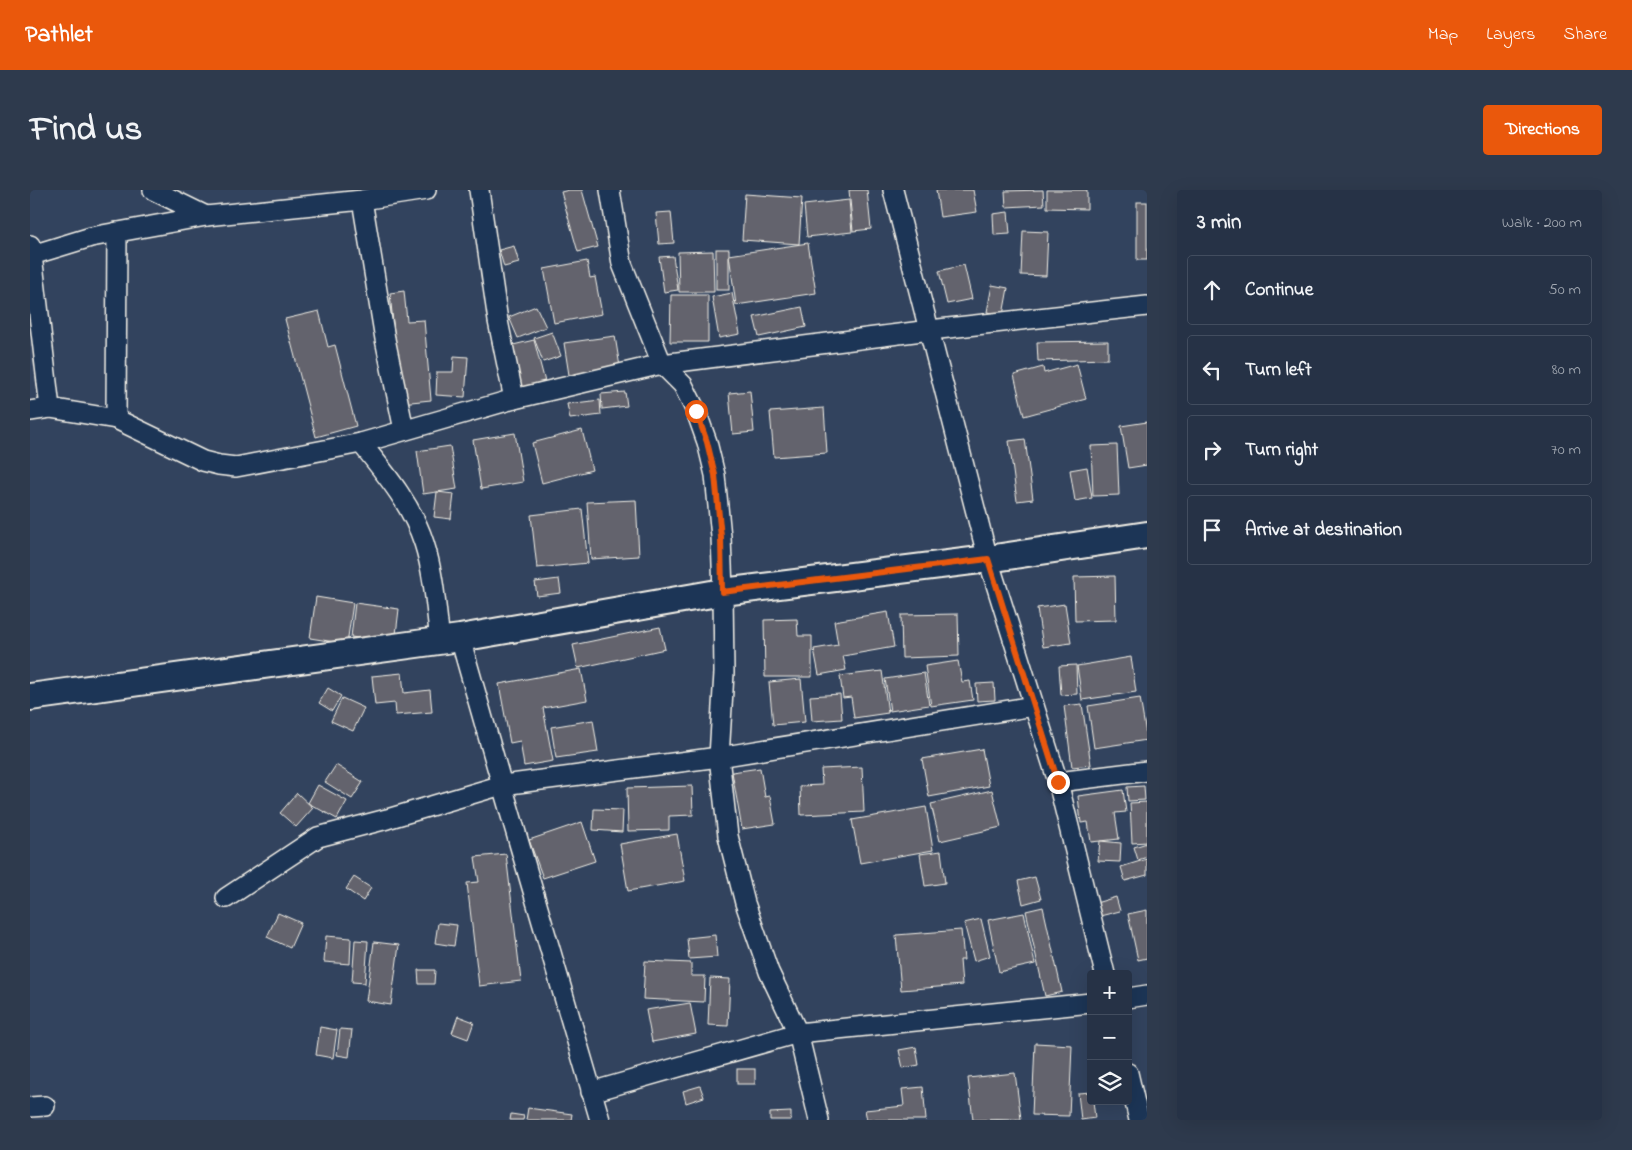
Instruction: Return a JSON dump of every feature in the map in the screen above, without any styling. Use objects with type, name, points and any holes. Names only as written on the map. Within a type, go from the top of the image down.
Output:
[{"type":"street","points":[[153,190],[206,216]]},
{"type":"street","points":[[50,408],[31,250],[206,216],[277,210],[351,197],[426,190]]},
{"type":"street","points":[[480,190],[498,322],[514,400]]},
{"type":"street","points":[[610,190],[622,264],[662,364],[683,385],[696,411],[707,442],[715,475],[721,537],[724,673],[719,757],[728,836],[745,903],[769,972],[798,1033],[819,1120]]},
{"type":"street","points":[[893,190],[988,559],[1058,782],[1104,970]]},
{"type":"street","points":[[351,197],[385,338],[404,430]]},
{"type":"street","points":[[116,419],[117,232]]},
{"type":"street","points":[[30,411],[50,408],[116,419],[203,461],[236,467],[361,443],[514,400],[662,364],[930,330],[1147,306]]},
{"type":"street","points":[[361,443],[380,466],[411,512],[424,543],[433,583],[450,639],[502,786],[600,1120]]},
{"type":"street","points":[[30,697],[450,639],[722,592],[988,559],[1147,534]]},
{"type":"street","points":[[226,898],[318,837],[502,786],[719,757],[1034,706]]},
{"type":"street","points":[[1058,782],[1147,772]]},
{"type":"street","points":[[1132,997],[1147,995]]},
{"type":"street","points":[[591,1092],[798,1033],[1087,1002]]},
{"type":"street","points":[[1132,1090],[1139,1120]]},
{"type":"building","points":[[582,190],[598,247],[578,252],[561,192]]},
{"type":"building","points":[[849,190],[867,190],[871,229],[853,231]]},
{"type":"building","points":[[936,190],[973,190],[977,212],[940,217]]},
{"type":"building","points":[[1043,190],[1044,205],[1006,207],[1005,191]]},
{"type":"building","points":[[1047,190],[1087,190],[1087,209],[1047,208]]},
{"type":"building","points":[[745,194],[802,198],[799,244],[742,240]]},
{"type":"building","points":[[849,200],[852,232],[807,237],[804,205]]},
{"type":"building","points":[[1137,202],[1147,202],[1147,260],[1137,260]]},
{"type":"building","points":[[671,212],[674,243],[659,244],[656,213]]},
{"type":"building","points":[[1008,212],[1010,234],[994,235],[993,214]]},
{"type":"building","points":[[1023,231],[1048,232],[1046,276],[1021,275]]},
{"type":"building","points":[[808,243],[816,293],[736,305],[729,255]]},
{"type":"building","points":[[514,246],[519,263],[504,267],[499,250]]},
{"type":"building","points":[[716,249],[729,249],[729,290],[716,290]]},
{"type":"building","points":[[713,251],[714,292],[679,292],[678,252]]},
{"type":"building","points":[[673,256],[678,290],[664,292],[659,257]]},
{"type":"building","points":[[587,261],[590,278],[595,277],[602,314],[554,323],[544,269]]},
{"type":"building","points":[[964,265],[972,299],[947,304],[939,271]]},
{"type":"building","points":[[992,285],[1008,288],[1003,315],[987,312]]},
{"type":"building","points":[[404,291],[407,321],[424,320],[431,400],[401,403],[390,293]]},
{"type":"building","points":[[732,293],[740,334],[719,338],[712,297]]},
{"type":"building","points":[[671,295],[708,295],[708,342],[670,342]]},
{"type":"building","points":[[536,306],[546,327],[518,338],[509,317]]},
{"type":"building","points":[[802,307],[806,327],[759,337],[754,317]]},
{"type":"building","points":[[319,311],[328,347],[335,345],[356,426],[316,437],[285,319]]},
{"type":"building","points":[[552,332],[561,356],[543,362],[534,338]]},
{"type":"building","points":[[615,336],[620,367],[569,375],[564,343]]},
{"type":"building","points":[[534,340],[545,382],[520,388],[509,346]]},
{"type":"building","points":[[1108,341],[1108,359],[1038,361],[1037,342]]},
{"type":"building","points":[[454,356],[468,357],[465,397],[436,395],[437,372],[453,372]]},
{"type":"building","points":[[1077,364],[1086,399],[1024,416],[1014,375],[1043,367],[1044,373]]},
{"type":"building","points":[[750,391],[754,432],[733,434],[729,393]]},
{"type":"building","points":[[625,392],[627,406],[602,409],[601,394]]},
{"type":"building","points":[[600,400],[601,415],[570,419],[567,404]]},
{"type":"building","points":[[824,408],[827,453],[774,457],[770,412]]},
{"type":"building","points":[[1147,422],[1147,465],[1128,468],[1121,426]]},
{"type":"building","points":[[582,430],[592,470],[542,483],[532,443]]},
{"type":"building","points":[[515,433],[523,482],[481,489],[473,440]]},
{"type":"building","points":[[1025,439],[1033,499],[1017,501],[1009,441]]},
{"type":"building","points":[[1117,445],[1119,495],[1093,496],[1091,446]]},
{"type":"building","points":[[450,446],[457,489],[423,494],[417,451]]},
{"type":"building","points":[[1087,467],[1092,498],[1075,501],[1070,470]]},
{"type":"building","points":[[437,492],[454,494],[451,519],[434,517]]},
{"type":"building","points":[[636,500],[639,556],[591,559],[587,502]]},
{"type":"building","points":[[582,509],[588,563],[537,568],[531,515]]},
{"type":"building","points":[[1115,576],[1116,620],[1075,621],[1074,577]]},
{"type":"building","points":[[559,579],[561,593],[537,596],[535,582]]},
{"type":"building","points":[[316,597],[353,603],[347,644],[310,638]]},
{"type":"building","points":[[355,603],[399,609],[395,643],[351,637]]},
{"type":"building","points":[[1065,604],[1071,643],[1043,647],[1037,608]]},
{"type":"building","points":[[888,612],[894,647],[843,656],[846,670],[819,675],[814,649],[838,645],[834,621]]},
{"type":"building","points":[[958,614],[959,656],[902,658],[901,615]]},
{"type":"building","points":[[797,619],[798,636],[812,636],[812,677],[765,677],[764,620]]},
{"type":"building","points":[[660,627],[665,649],[578,668],[573,645]]},
{"type":"building","points":[[1131,657],[1136,692],[1082,700],[1077,666]]},
{"type":"building","points":[[958,661],[962,682],[970,681],[973,700],[931,706],[925,666]]},
{"type":"building","points":[[1076,665],[1077,694],[1061,695],[1059,666]]},
{"type":"building","points":[[581,669],[587,700],[543,708],[553,761],[524,766],[520,741],[510,743],[499,684]]},
{"type":"building","points":[[882,671],[888,713],[854,718],[851,697],[843,698],[840,676]]},
{"type":"building","points":[[402,673],[404,693],[430,690],[432,712],[396,715],[395,703],[375,705],[372,676]]},
{"type":"building","points":[[924,673],[929,705],[890,711],[885,679]]},
{"type":"building","points":[[801,679],[805,722],[773,725],[769,682]]},
{"type":"building","points":[[994,683],[995,700],[977,701],[976,684]]},
{"type":"building","points":[[328,688],[341,696],[332,711],[319,703]]},
{"type":"building","points":[[840,694],[842,719],[812,721],[810,696]]},
{"type":"building","points":[[342,698],[364,708],[353,731],[331,721]]},
{"type":"building","points":[[1140,698],[1147,740],[1094,748],[1088,706]]},
{"type":"building","points":[[1082,704],[1091,765],[1072,767],[1064,706]]},
{"type":"building","points":[[593,720],[598,752],[556,758],[551,727]]},
{"type":"building","points":[[982,749],[989,786],[929,797],[922,759]]},
{"type":"building","points":[[336,765],[363,782],[352,799],[325,782]]},
{"type":"building","points":[[862,767],[864,812],[801,815],[800,786],[822,785],[821,769]]},
{"type":"building","points":[[760,768],[765,797],[770,796],[775,824],[742,829],[732,772]]},
{"type":"building","points":[[318,785],[347,801],[337,819],[308,803]]},
{"type":"building","points":[[692,786],[693,815],[669,816],[669,830],[628,831],[627,788]]},
{"type":"building","points":[[1144,786],[1145,800],[1128,801],[1127,787]]},
{"type":"building","points":[[992,790],[1001,827],[940,841],[931,804]]},
{"type":"building","points":[[1123,790],[1126,812],[1115,813],[1119,839],[1091,842],[1088,822],[1081,823],[1078,796]]},
{"type":"building","points":[[297,793],[313,808],[296,827],[280,813]]},
{"type":"building","points":[[1147,802],[1147,842],[1132,843],[1130,803]]},
{"type":"building","points":[[926,807],[933,850],[860,863],[852,820]]},
{"type":"building","points":[[594,809],[623,810],[622,832],[593,830]]},
{"type":"building","points":[[582,822],[595,861],[543,878],[529,840]]},
{"type":"building","points":[[677,834],[685,881],[628,891],[620,844]]},
{"type":"building","points":[[1100,841],[1121,843],[1120,862],[1098,861]]},
{"type":"building","points":[[1147,843],[1147,857],[1138,860],[1134,847]]},
{"type":"building","points":[[941,851],[945,883],[925,886],[920,854]]},
{"type":"building","points":[[506,854],[521,981],[479,986],[467,883],[479,882],[475,857]]},
{"type":"building","points":[[1147,859],[1147,875],[1125,881],[1121,867]]},
{"type":"building","points":[[354,877],[371,888],[363,901],[346,889]]},
{"type":"building","points":[[1035,877],[1041,899],[1023,904],[1018,881]]},
{"type":"building","points":[[1116,897],[1120,911],[1100,916],[1096,903]]},
{"type":"building","points":[[1043,907],[1062,992],[1045,996],[1026,911]]},
{"type":"building","points":[[1147,910],[1147,958],[1138,960],[1128,914]]},
{"type":"building","points":[[278,913],[301,923],[290,948],[267,937]]},
{"type":"building","points":[[1024,913],[1035,964],[999,972],[988,920]]},
{"type":"building","points":[[981,919],[990,956],[974,961],[964,923]]},
{"type":"building","points":[[438,923],[457,925],[454,946],[435,943]]},
{"type":"building","points":[[961,930],[964,960],[960,960],[962,985],[901,990],[896,935]]},
{"type":"building","points":[[715,935],[717,957],[689,959],[687,938]]},
{"type":"building","points":[[326,936],[351,938],[350,964],[324,962]]},
{"type":"building","points":[[355,940],[368,941],[365,983],[352,982]]},
{"type":"building","points":[[374,942],[399,945],[391,1005],[366,1001]]},
{"type":"building","points":[[645,961],[691,963],[691,976],[705,976],[704,1002],[643,999]]},
{"type":"building","points":[[418,970],[435,970],[434,984],[419,984]]},
{"type":"building","points":[[710,978],[730,979],[728,1026],[708,1025]]},
{"type":"building","points":[[690,1003],[696,1034],[652,1042],[646,1010]]},
{"type":"building","points":[[458,1016],[474,1022],[468,1039],[452,1033]]},
{"type":"building","points":[[320,1027],[337,1030],[333,1058],[316,1055]]},
{"type":"building","points":[[340,1029],[352,1030],[349,1057],[337,1055]]},
{"type":"building","points":[[1035,1043],[1072,1045],[1069,1116],[1032,1115]]},
{"type":"building","points":[[916,1047],[919,1065],[903,1068],[899,1050]]},
{"type":"building","points":[[737,1069],[755,1069],[755,1084],[737,1084]]},
{"type":"building","points":[[1015,1073],[1021,1119],[973,1120],[968,1078]]},
{"type":"building","points":[[700,1086],[704,1097],[686,1103],[683,1091]]},
{"type":"building","points":[[923,1087],[926,1120],[867,1120],[865,1110],[904,1106],[902,1089]]},
{"type":"building","points":[[1087,1092],[1087,1105],[1093,1105],[1095,1118],[1081,1120],[1078,1093]]},
{"type":"building","points":[[528,1108],[572,1114],[571,1120],[526,1120]]},
{"type":"building","points":[[791,1112],[791,1120],[770,1120],[770,1113]]},
{"type":"building","points":[[511,1114],[524,1116],[523,1120],[510,1120]]},
{"type":"route","points":[[696,411],[707,442],[715,475],[721,537],[722,592],[988,559],[1058,782]]}]
